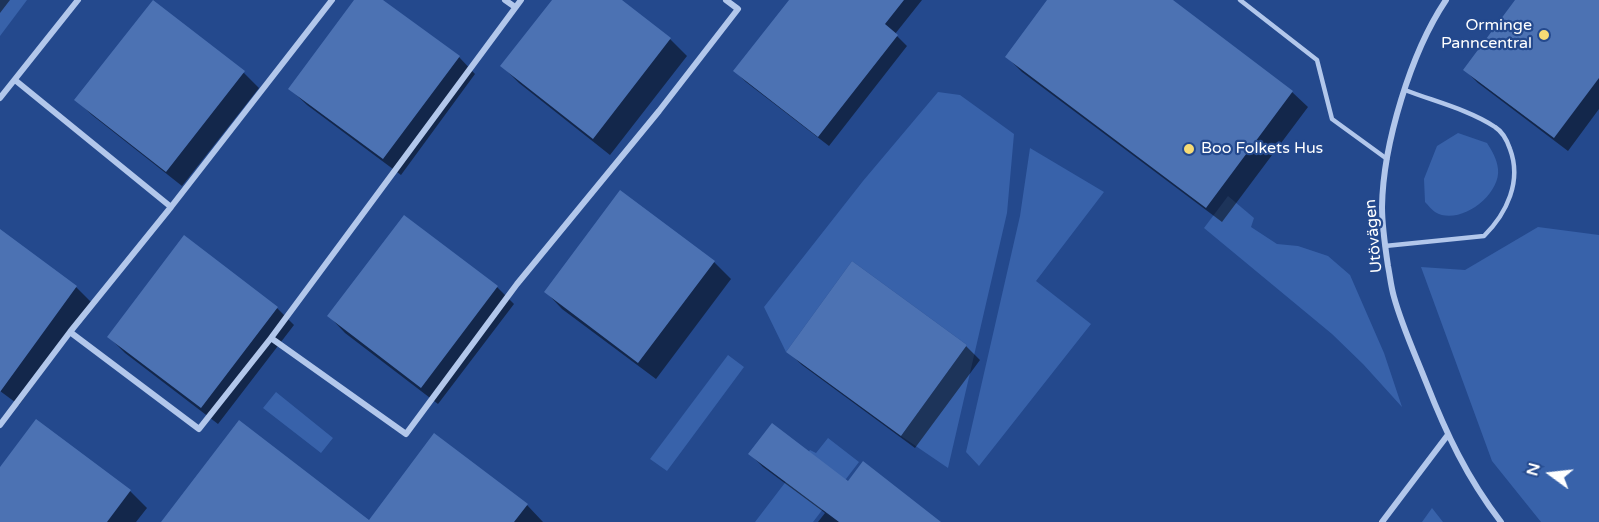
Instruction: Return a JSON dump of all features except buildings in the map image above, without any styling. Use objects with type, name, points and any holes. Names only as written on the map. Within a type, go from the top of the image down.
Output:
[{"type":"street","points":[[0,98],[78,0]]},
{"type":"street","points":[[0,425],[70,332],[171,207],[332,0]]},
{"type":"street","points":[[505,0],[515,7]]},
{"type":"street","points":[[70,332],[199,429],[271,338],[521,0]]},
{"type":"street","points":[[271,338],[406,434],[517,284],[659,111],[738,9],[726,0]]},
{"type":"street","name":"Utövägen","points":[[1446,0],[1435,16],[1418,54],[1387,159],[1382,207],[1385,246],[1393,296],[1447,436],[1466,471],[1501,522]]},
{"type":"street","points":[[15,80],[171,207]]},
{"type":"street","points":[[1382,522],[1447,436]]},
{"type":"lane","points":[[1240,0],[1317,60],[1332,119],[1387,159]]},
{"type":"lane","points":[[1385,246],[1484,236],[1503,213],[1514,184],[1513,157],[1504,135],[1495,127],[1406,90]]},
{"type":"shaded area","points":[[0,0],[27,0],[0,36]]},
{"type":"shaded area","points":[[938,92],[960,95],[1014,134],[1007,213],[948,468],[901,436],[967,345],[852,261],[786,352],[764,307],[863,181]]},
{"type":"shaded area","points":[[1458,133],[1487,143],[1497,162],[1497,179],[1493,189],[1477,206],[1466,212],[1445,216],[1435,212],[1425,202],[1424,179],[1437,146]]},
{"type":"shaded area","points":[[1030,148],[1104,192],[1036,281],[1091,324],[979,466],[966,452],[1020,216]]},
{"type":"shaded area","points":[[1228,196],[1254,218],[1251,227],[1277,244],[1298,246],[1328,256],[1350,275],[1384,353],[1402,407],[1332,334],[1204,228]]},
{"type":"shaded area","points":[[1538,227],[1599,235],[1599,522],[1541,522],[1492,461],[1421,267],[1465,270]]},
{"type":"shaded area","points":[[728,355],[744,367],[667,471],[650,459]]},
{"type":"shaded area","points":[[276,392],[333,438],[321,453],[263,408]]},
{"type":"shaded area","points":[[828,438],[859,462],[813,522],[755,522],[810,450],[816,453]]},
{"type":"shaded area","points":[[1432,508],[1443,522],[1422,522]]},
{"type":"place","name":"Orminge Panncentral","points":[[1544,35]]},
{"type":"place","name":"Boo Folkets Hus","points":[[1189,149]]}]
